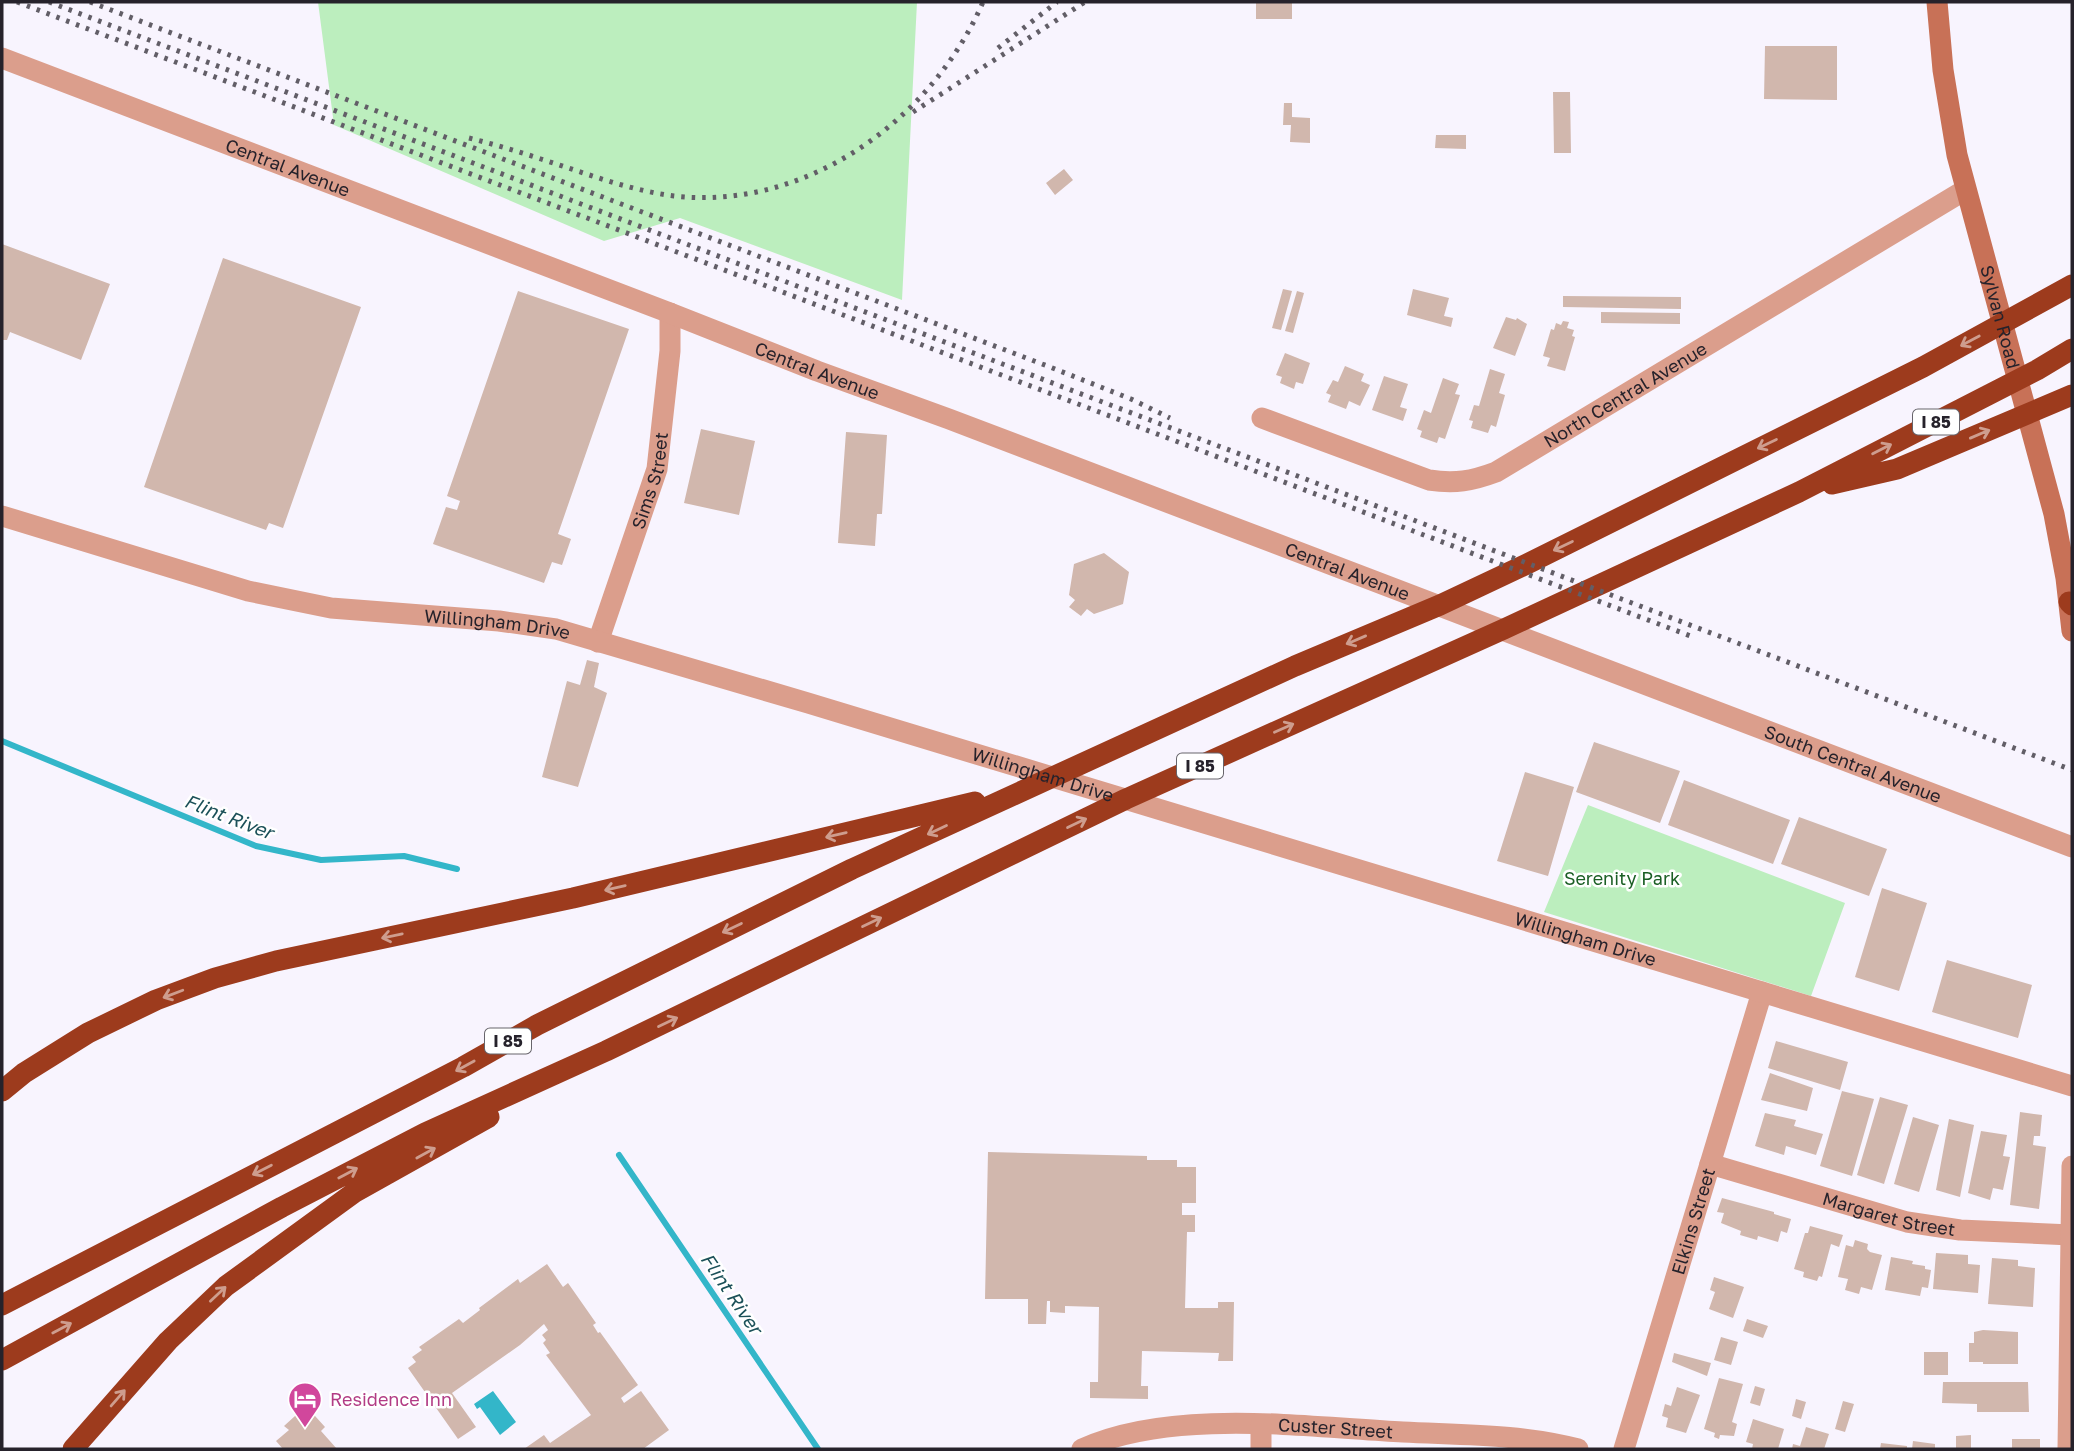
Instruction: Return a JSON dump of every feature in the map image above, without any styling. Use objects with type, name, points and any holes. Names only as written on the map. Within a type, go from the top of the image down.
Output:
[{"type":"highway","name":"I 85","points":[[2,1305],[463,1067],[537,1025],[852,869],[1295,666],[1440,605],[1527,564],[1923,367],[2072,285]]},
{"type":"highway","name":"I 85","points":[[2,1360],[425,1133],[606,1051],[1126,799],[1504,629],[1799,492],[2025,376],[2072,349]]},
{"type":"highway","points":[[1799,492],[1897,469],[2072,395]]},
{"type":"highway","points":[[2,1091],[24,1073],[88,1033],[156,1000],[215,978],[276,961],[573,898],[1021,791]]},
{"type":"highway","points":[[73,1449],[168,1341],[226,1286],[355,1192],[606,1051]]},
{"type":"main road","name":"Sylvan Road","points":[[1937,2],[1943,70],[1965,190],[2046,487],[2071,604],[2072,631]]},
{"type":"street","name":"Central Avenue","points":[[2,58],[1633,680]]},
{"type":"street","name":"North Central Avenue","points":[[1262,418],[1429,480],[1451,483],[1473,481],[1496,472],[1965,190]]},
{"type":"street","name":"Sims Street","points":[[598,642],[657,469],[670,351],[670,313]]},
{"type":"street","name":"Willingham Drive","points":[[2,516],[248,591],[331,608],[499,621],[556,629],[2072,1086]]},
{"type":"street","name":"South Central Avenue","points":[[1633,680],[2072,847]]},
{"type":"street","name":"Elkins Street","points":[[1624,1449],[1762,992]]},
{"type":"street","name":"Margaret Street","points":[[1710,1164],[1908,1222],[1960,1230],[2071,1235]]},
{"type":"street","points":[[2068,1449],[2072,1166]]},
{"type":"street","name":"Custer Street","points":[[1082,1449],[1153,1429],[1198,1423],[1522,1438],[1578,1449]]},
{"type":"street","points":[[1261,1424],[1261,1449]]},
{"type":"green space","points":[[318,2],[917,2],[902,300],[680,218],[604,241],[334,125]]},
{"type":"green space","name":"Serenity Park","points":[[1588,805],[1845,903],[1811,996],[1544,912]]},
{"type":"water","points":[[493,1391],[516,1422],[500,1435],[480,1407],[477,1409],[474,1404]]},
{"type":"building","points":[[1256,2],[1292,2],[1292,19],[1256,19]]},
{"type":"building","points":[[1765,46],[1837,46],[1837,100],[1764,99]]},
{"type":"building","points":[[1553,92],[1570,92],[1571,153],[1554,153]]},
{"type":"building","points":[[1284,103],[1292,103],[1292,117],[1310,118],[1310,143],[1290,142],[1291,125],[1283,125]]},
{"type":"building","points":[[1436,135],[1466,135],[1466,149],[1435,148]]},
{"type":"building","points":[[1064,169],[1073,180],[1055,195],[1046,183]]},
{"type":"building","points":[[2,244],[110,284],[81,360],[10,332],[7,340],[2,340]]},
{"type":"building","points":[[223,258],[361,307],[283,528],[269,523],[266,530],[144,487]]},
{"type":"building","points":[[1283,289],[1292,291],[1281,330],[1272,328]]},
{"type":"building","points":[[1413,289],[1449,298],[1444,316],[1453,318],[1451,327],[1407,315]]},
{"type":"building","points":[[518,291],[629,329],[558,534],[571,539],[562,565],[552,562],[544,583],[433,544],[446,507],[457,510],[460,501],[447,496]]},
{"type":"building","points":[[1297,291],[1304,293],[1293,333],[1285,331]]},
{"type":"building","points":[[1563,296],[1681,297],[1681,309],[1563,307]]},
{"type":"building","points":[[1601,312],[1680,313],[1680,324],[1601,323]]},
{"type":"building","points":[[1506,317],[1517,318],[1527,324],[1515,356],[1493,348]]},
{"type":"building","points":[[1563,321],[1569,322],[1567,328],[1574,330],[1572,336],[1575,337],[1565,371],[1547,366],[1550,358],[1543,356],[1551,329],[1554,330],[1556,323],[1561,325]]},
{"type":"building","points":[[1285,353],[1310,363],[1303,384],[1296,382],[1294,389],[1280,383],[1282,377],[1276,375]]},
{"type":"building","points":[[1345,366],[1364,374],[1361,381],[1370,385],[1360,406],[1349,401],[1346,409],[1328,402],[1331,395],[1326,393],[1333,380],[1338,382]]},
{"type":"building","points":[[1490,369],[1505,374],[1499,393],[1505,395],[1496,427],[1491,425],[1488,433],[1471,428],[1473,421],[1469,420],[1474,405],[1479,406]]},
{"type":"building","points":[[1384,376],[1408,384],[1400,407],[1407,409],[1403,421],[1372,410]]},
{"type":"building","points":[[1443,378],[1459,384],[1455,394],[1460,395],[1445,439],[1439,437],[1437,443],[1420,437],[1422,431],[1417,429],[1424,410],[1431,413]]},
{"type":"building","points":[[701,429],[755,441],[739,515],[684,503]]},
{"type":"building","points":[[846,432],[887,435],[882,514],[877,514],[875,546],[838,543]]},
{"type":"building","points":[[1104,553],[1129,572],[1123,604],[1094,614],[1087,609],[1081,616],[1069,607],[1075,600],[1069,595],[1074,564]]},
{"type":"building","points":[[587,660],[599,663],[594,687],[607,693],[578,787],[542,777],[567,681],[580,685]]},
{"type":"building","points":[[1594,742],[1680,771],[1660,823],[1576,792]]},
{"type":"building","points":[[1525,772],[1574,787],[1548,876],[1497,861]]},
{"type":"building","points":[[1684,780],[1790,820],[1773,864],[1668,825]]},
{"type":"building","points":[[1799,817],[1887,849],[1869,896],[1781,864]]},
{"type":"building","points":[[1882,888],[1927,903],[1899,991],[1855,977]]},
{"type":"building","points":[[1947,960],[2032,985],[2018,1038],[1932,1012]]},
{"type":"building","points":[[1776,1041],[1848,1062],[1840,1090],[1768,1068]]},
{"type":"building","points":[[1770,1073],[1813,1088],[1807,1111],[1761,1100]]},
{"type":"building","points":[[1842,1091],[1874,1099],[1852,1176],[1820,1166]]},
{"type":"building","points":[[1880,1097],[1908,1105],[1884,1184],[1857,1175]]},
{"type":"building","points":[[2020,1112],[2042,1115],[2040,1136],[2034,1136],[2033,1145],[2046,1147],[2039,1209],[2010,1205]]},
{"type":"building","points":[[1765,1113],[1796,1120],[1794,1126],[1823,1134],[1816,1155],[1786,1146],[1784,1155],[1755,1146]]},
{"type":"building","points":[[1913,1117],[1939,1125],[1919,1192],[1894,1184]]},
{"type":"building","points":[[1949,1119],[1974,1125],[1960,1197],[1936,1190]]},
{"type":"building","points":[[1981,1131],[2007,1135],[2003,1156],[2010,1157],[2003,1190],[1993,1188],[1990,1200],[1968,1193]]},
{"type":"building","points":[[988,1152],[1147,1156],[1147,1160],[1177,1160],[1177,1167],[1196,1167],[1196,1203],[1182,1203],[1182,1215],[1195,1215],[1195,1232],[1187,1232],[1185,1308],[1218,1308],[1218,1302],[1234,1302],[1233,1361],[1218,1361],[1219,1353],[1142,1351],[1141,1386],[1148,1386],[1148,1399],[1090,1398],[1090,1382],[1098,1382],[1099,1307],[1065,1306],[1065,1313],[1050,1312],[1050,1301],[1047,1301],[1046,1324],[1028,1324],[1028,1299],[985,1299]]},
{"type":"building","points":[[1722,1198],[1791,1219],[1787,1233],[1781,1231],[1778,1242],[1758,1236],[1757,1240],[1740,1235],[1741,1231],[1721,1223],[1724,1213],[1717,1212]]},
{"type":"building","points":[[1810,1226],[1843,1235],[1839,1247],[1831,1244],[1822,1277],[1819,1276],[1817,1281],[1803,1277],[1804,1272],[1794,1269],[1805,1233],[1808,1233]]},
{"type":"building","points":[[1855,1240],[1868,1244],[1867,1249],[1870,1252],[1882,1255],[1872,1290],[1861,1287],[1859,1294],[1845,1290],[1848,1279],[1838,1277],[1846,1245],[1853,1247]]},
{"type":"building","points":[[1936,1253],[1968,1255],[1968,1264],[1980,1265],[1978,1293],[1933,1289]]},
{"type":"building","points":[[1891,1257],[1913,1261],[1912,1264],[1931,1270],[1928,1288],[1922,1287],[1920,1296],[1885,1290]]},
{"type":"building","points":[[1992,1258],[2018,1260],[2018,1266],[2035,1268],[2033,1307],[1988,1304]]},
{"type":"building","points":[[547,1264],[563,1287],[568,1283],[596,1323],[593,1325],[598,1333],[600,1332],[638,1385],[621,1398],[624,1403],[641,1391],[669,1430],[643,1449],[524,1449],[544,1435],[550,1443],[591,1415],[546,1355],[550,1353],[543,1343],[546,1340],[542,1335],[548,1330],[544,1324],[520,1345],[452,1393],[476,1427],[458,1439],[408,1368],[416,1362],[412,1357],[422,1350],[419,1347],[459,1319],[463,1323],[518,1279],[520,1283]]},
{"type":"building","points":[[1714,1277],[1744,1287],[1733,1318],[1709,1309],[1715,1292],[1710,1290]]},
{"type":"building","points":[[1747,1319],[1768,1326],[1763,1338],[1743,1331]]},
{"type":"building","points":[[1974,1332],[2018,1332],[2018,1364],[1969,1362],[1969,1343],[1974,1343]]},
{"type":"building","points":[[1721,1337],[1738,1342],[1731,1365],[1714,1360]]},
{"type":"building","points":[[1924,1352],[1948,1352],[1948,1375],[1924,1375]]},
{"type":"building","points":[[1674,1353],[1711,1363],[1707,1376],[1672,1362]]},
{"type":"building","points":[[1719,1378],[1743,1384],[1732,1422],[1737,1424],[1734,1436],[1720,1435],[1719,1439],[1714,1437],[1715,1433],[1704,1429]]},
{"type":"building","points":[[1943,1382],[2028,1382],[2029,1412],[1977,1412],[1977,1404],[1942,1403]]},
{"type":"building","points":[[1755,1386],[1765,1389],[1760,1406],[1750,1403]]},
{"type":"building","points":[[1677,1387],[1700,1395],[1686,1433],[1666,1427],[1668,1418],[1662,1416],[1665,1404],[1671,1406]]},
{"type":"building","points":[[1796,1399],[1806,1402],[1801,1419],[1792,1416]]},
{"type":"building","points":[[1843,1401],[1854,1404],[1845,1432],[1835,1429]]},
{"type":"building","name":"Residence Inn","points":[[306,1406],[325,1427],[321,1431],[337,1449],[283,1449],[276,1441],[289,1430],[284,1426]]},
{"type":"building","points":[[1753,1419],[1784,1429],[1778,1449],[1752,1449],[1753,1444],[1746,1442]]},
{"type":"building","points":[[1806,1427],[1829,1434],[1824,1449],[1792,1449],[1793,1444],[1800,1446]]},
{"type":"building","points":[[1971,1435],[1971,1449],[1956,1449],[1956,1436]]},
{"type":"building","points":[[2012,1439],[2040,1439],[2040,1449],[2012,1449]]},
{"type":"building","points":[[1913,1441],[1935,1444],[1935,1449],[1912,1449]]},
{"type":"building","points":[[1881,1443],[1907,1446],[1907,1449],[1880,1449]]},
{"type":"waterway","name":"Flint River","points":[[2,741],[256,846],[321,860],[404,856],[457,869]]},
{"type":"waterway","name":"Flint River","points":[[619,1155],[818,1449]]},
{"type":"railway","points":[[17,2],[1693,637]]},
{"type":"railway","points":[[49,2],[2072,770]]},
{"type":"railway","points":[[90,2],[1050,367],[1131,399],[1170,418]]},
{"type":"railway","points":[[469,138],[640,190],[674,196],[723,197],[771,189],[816,172],[859,149],[898,119],[932,84],[960,45],[983,2]]},
{"type":"railway","points":[[998,48],[1057,2]]},
{"type":"railway","points":[[913,112],[1085,2]]},
{"type":"place","name":"Residence Inn","points":[[305,1429]]}]
